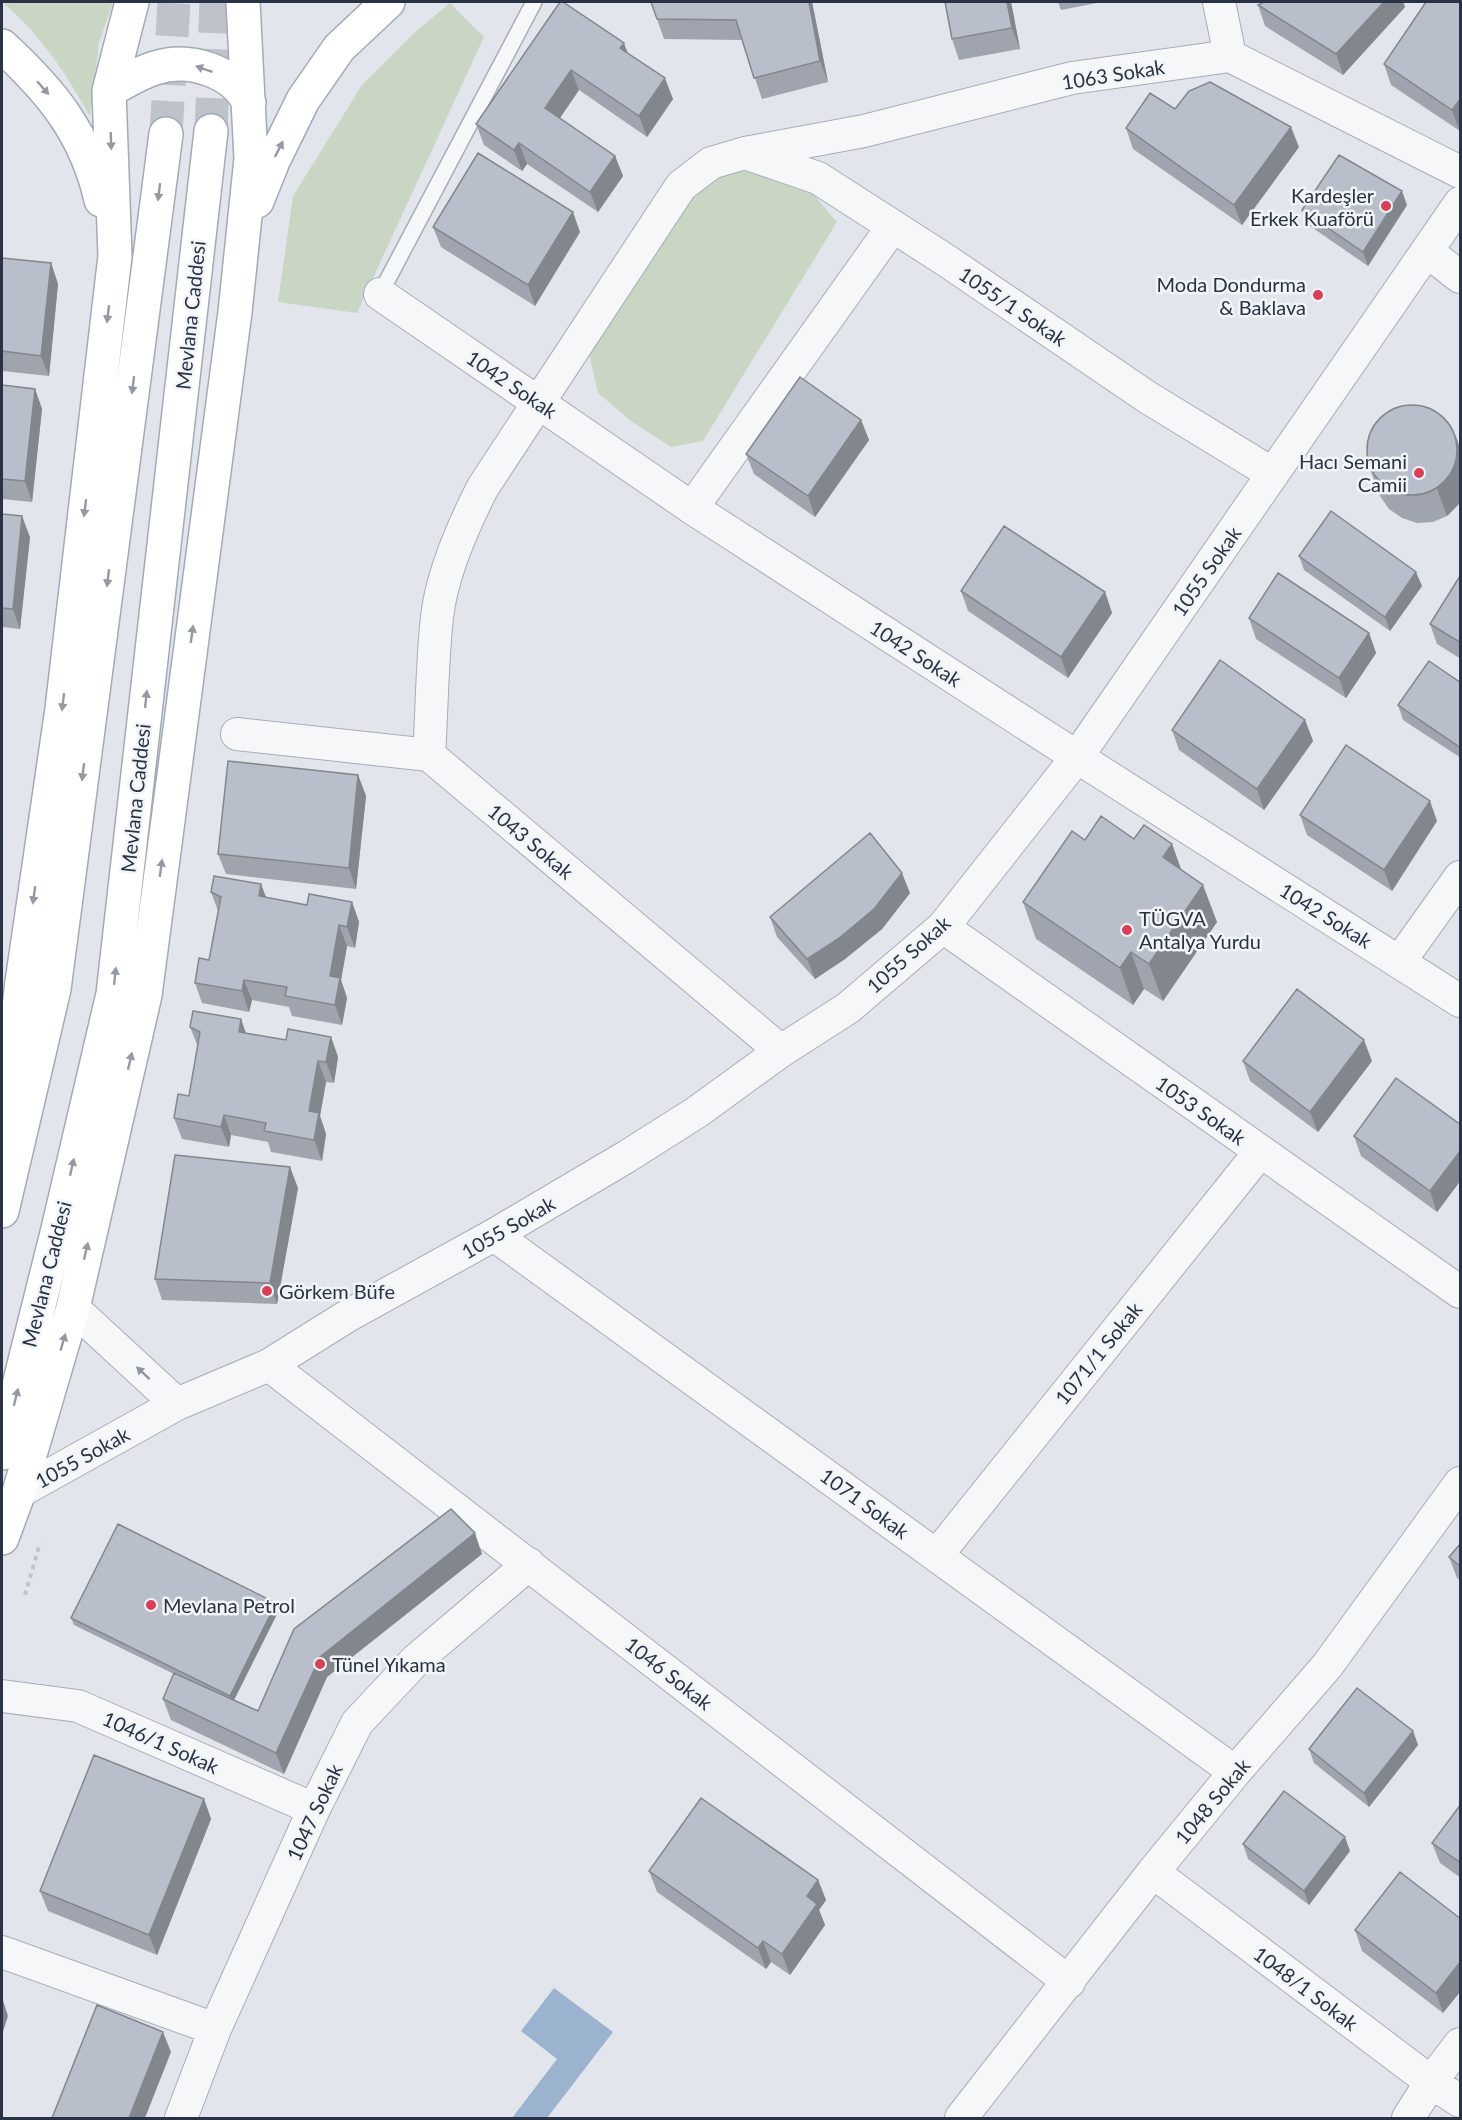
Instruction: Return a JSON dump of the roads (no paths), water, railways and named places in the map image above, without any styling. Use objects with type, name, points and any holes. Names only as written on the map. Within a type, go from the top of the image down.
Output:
[{"type":"main road","points":[[2,1147],[21,982],[62,709],[115,256],[109,91],[132,2]]},
{"type":"main road","name":"Mevlana Caddesi","points":[[2,1538],[19,1492],[73,1308],[145,995],[235,312],[242,242],[250,159],[243,2]]},
{"type":"main road","points":[[242,242],[273,161],[303,100],[339,48],[388,2]]},
{"type":"main road","points":[[2,46],[65,113],[94,170],[115,256]]},
{"type":"main road","points":[[109,91],[138,74],[158,67],[195,65],[231,79],[244,93],[249,103]]},
{"type":"main road","name":"Mevlana Caddesi","points":[[2,1454],[113,994],[211,131]]},
{"type":"main road","points":[[2,1211],[54,989],[166,134]]},
{"type":"street","points":[[1219,2],[1230,56],[1461,172]]},
{"type":"street","name":"1063 Sokak","points":[[429,755],[437,615],[449,566],[463,526],[483,488],[538,402],[681,186],[711,163],[745,153],[864,131],[1072,78],[1230,56]]},
{"type":"street","name":"1055/1 Sokak","points":[[745,153],[818,178],[1147,397],[1273,474]]},
{"type":"street","name":"1055 Sokak","points":[[19,1492],[177,1404],[269,1365],[349,1315],[494,1235],[697,1112],[781,1051],[848,1008],[943,927],[1077,757],[1461,203]]},
{"type":"street","points":[[692,508],[893,226]]},
{"type":"street","points":[[1428,252],[1461,277]]},
{"type":"street","name":"1042 Sokak","points":[[380,294],[692,508],[1077,757],[1461,1001]]},
{"type":"street","points":[[237,734],[429,755]]},
{"type":"street","name":"1043 Sokak","points":[[429,755],[781,1051]]},
{"type":"street","points":[[1400,961],[1461,877]]},
{"type":"street","name":"1053 Sokak","points":[[943,927],[1461,1292]]},
{"type":"street","name":"1071/1 Sokak","points":[[937,1555],[1260,1152]]},
{"type":"street","name":"1071 Sokak","points":[[494,1235],[1235,1772]]},
{"type":"street","points":[[73,1308],[177,1404]]},
{"type":"street","name":"1046 Sokak","points":[[269,1365],[1069,1982]]},
{"type":"street","name":"1048 Sokak","points":[[962,2118],[1153,1872],[1235,1772],[1327,1666],[1461,1483]]},
{"type":"street","name":"1047 Sokak","points":[[181,2118],[214,2029],[314,1809],[357,1723],[416,1660],[529,1564]]},
{"type":"street","name":"1046/1 Sokak","points":[[2,1696],[78,1706],[314,1809]]},
{"type":"street","name":"1048/1 Sokak","points":[[1153,1872],[1431,2082],[1461,2101]]},
{"type":"street","points":[[2,1952],[214,2029]]},
{"type":"street","points":[[1408,2118],[1431,2082],[1461,2044]]},
{"type":"lane","points":[[380,294],[534,2]]},
{"type":"water","points":[[554,1988],[613,2032],[547,2118],[512,2118],[557,2059],[521,2031]]},
{"type":"tunnel","points":[[166,134],[174,2]]},
{"type":"tunnel","points":[[211,131],[216,2]]},
{"type":"place","name":"Kardeşler Erkek Kuaförü","points":[[1386,206]]},
{"type":"place","name":"Moda Dondurma & Baklava","points":[[1318,295]]},
{"type":"place","name":"Hacı Semani Camii","points":[[1419,473]]},
{"type":"place","name":"TÜGVA Antalya Yurdu","points":[[1127,930]]},
{"type":"place","name":"Görkem Büfe","points":[[267,1291]]},
{"type":"place","name":"Mevlana Petrol","points":[[151,1605]]},
{"type":"place","name":"Tünel Yıkama","points":[[320,1664]]}]
